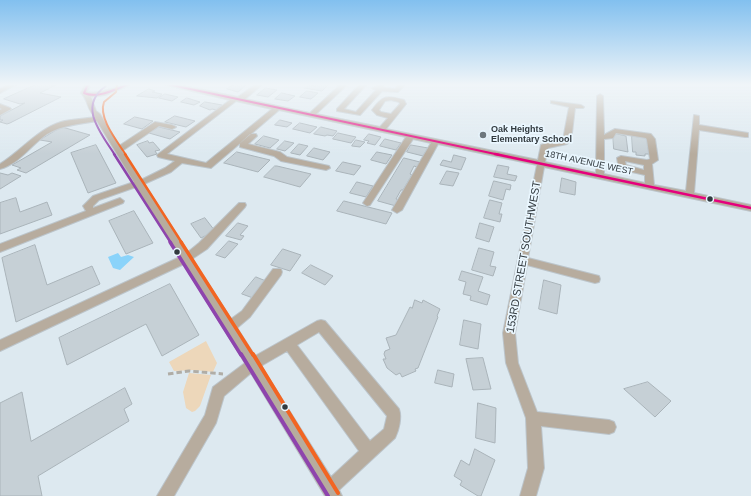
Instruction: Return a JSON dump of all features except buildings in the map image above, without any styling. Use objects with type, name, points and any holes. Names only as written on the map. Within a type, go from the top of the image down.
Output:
[{"type":"street","points":[[0,112],[8,108],[5,107]]},
{"type":"street","points":[[92,107],[93,112],[98,116],[230,327],[253,364],[331,492],[369,452],[390,433],[394,414],[321,325],[253,364],[218,392],[211,418],[165,496]]},
{"type":"street","points":[[97,107],[98,116]]},
{"type":"street","points":[[227,107],[161,154],[208,166],[280,109]]},
{"type":"street","name":"18TH AVENUE WEST","points":[[271,107],[751,208]]},
{"type":"street","points":[[311,115],[319,107]]},
{"type":"street","points":[[342,107],[339,110],[358,114],[364,107]]},
{"type":"street","points":[[377,107],[375,110],[379,114],[393,117]]},
{"type":"street","points":[[381,130],[401,107]]},
{"type":"street","name":"153RD STREET SOUTHWEST","points":[[528,496],[536,468],[533,418],[512,363],[509,333],[545,145],[562,144],[567,141],[572,107]]},
{"type":"street","points":[[600,107],[600,176]]},
{"type":"street","points":[[280,109],[243,145],[276,154],[284,159],[326,168]]},
{"type":"street","points":[[0,167],[16,157],[44,133],[63,124],[81,122],[98,116]]},
{"type":"street","points":[[690,194],[696,116]]},
{"type":"street","points":[[118,150],[158,124],[172,127]]},
{"type":"street","points":[[695,127],[745,135]]},
{"type":"street","points":[[600,138],[610,136],[611,132],[615,131],[648,136],[651,139],[654,160],[648,163],[621,158],[622,167],[649,173]]},
{"type":"street","points":[[367,203],[410,137]]},
{"type":"street","points":[[397,210],[435,142]]},
{"type":"street","points":[[91,213],[88,206],[96,198],[140,183],[168,170],[181,160]]},
{"type":"street","points":[[648,163],[650,186]]},
{"type":"street","points":[[0,248],[120,201]]},
{"type":"street","points":[[0,346],[187,258],[203,246],[242,205]]},
{"type":"street","points":[[522,260],[595,279]]},
{"type":"street","points":[[230,327],[246,314],[278,272]]},
{"type":"street","points":[[289,343],[369,452]]},
{"type":"street","points":[[533,418],[609,426]]},
{"type":"path","points":[[168,374],[189,372],[224,374]]},
{"type":"shaded area","points":[[206,341],[217,363],[213,372],[194,370],[174,371],[169,362]]},
{"type":"shaded area","points":[[189,373],[211,375],[200,406],[192,412],[186,408],[183,392]]},
{"type":"water","points":[[118,253],[121,257],[128,255],[134,257],[120,270],[113,268],[108,257]]},
{"type":"transit line","points":[[92,107],[95,121],[102,134],[249,367],[328,496]]},
{"type":"transit line","points":[[102,107],[102,112],[110,130],[257,361],[338,493]]},
{"type":"transit line","points":[[276,107],[751,208]]},
{"type":"place","name":"Oak Heights Elementary School","points":[[483,135]]}]
